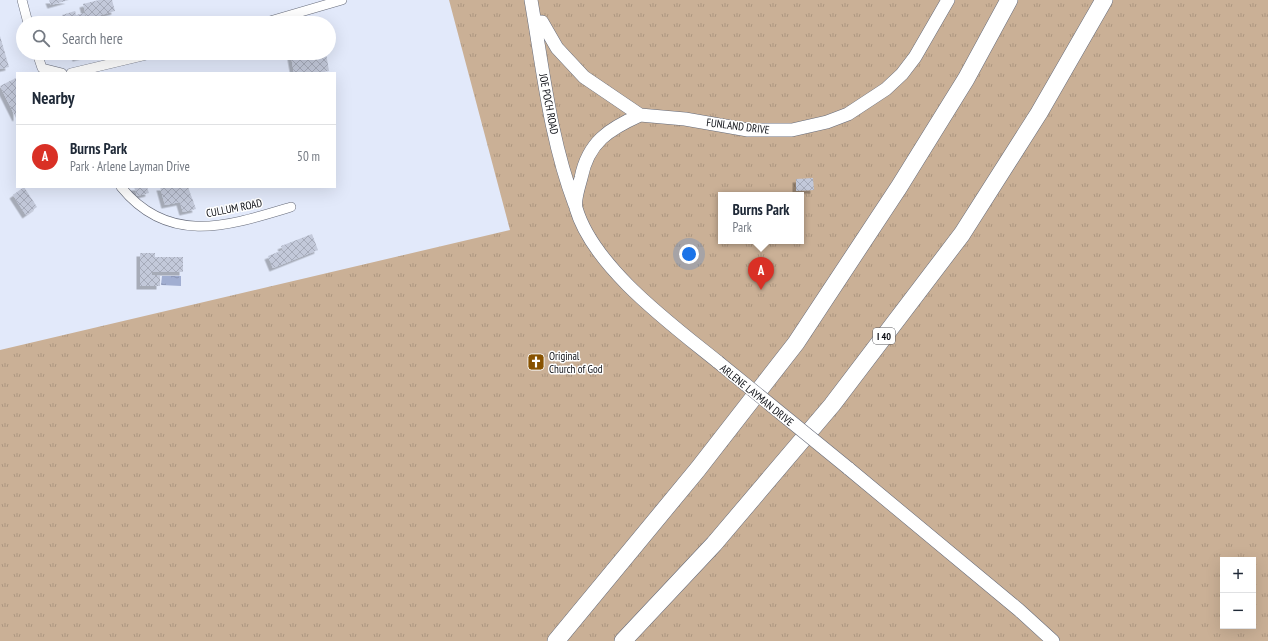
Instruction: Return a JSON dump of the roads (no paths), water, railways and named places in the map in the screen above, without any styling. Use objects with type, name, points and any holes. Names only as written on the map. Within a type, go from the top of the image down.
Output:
[{"type":"highway","points":[[556,641],[698,468],[796,342],[899,187],[966,79],[1009,0]]},
{"type":"highway","name":"I 40","points":[[623,641],[714,544],[832,405],[957,240],[1039,113],[1104,0]]},
{"type":"street","points":[[22,0],[26,16]]},
{"type":"street","points":[[287,16],[342,0]]},
{"type":"street","name":"JOE POCH ROAD","points":[[531,0],[547,100],[556,144],[575,206]]},
{"type":"street","name":"FUNLAND DRIVE","points":[[535,22],[542,22],[557,48],[584,77],[640,115],[685,119],[748,130],[792,130],[827,122],[868,102],[886,89],[902,74],[915,57],[948,0]]},
{"type":"street","points":[[39,60],[43,71]]},
{"type":"street","points":[[75,72],[126,60]]},
{"type":"street","points":[[575,206],[582,174],[595,144],[606,133],[640,115]]},
{"type":"street","name":"CULLUM ROAD","points":[[122,188],[149,213],[165,221],[186,226],[219,225],[291,207]]},
{"type":"street","name":"ARLENE LAYMAN DRIVE","points":[[575,206],[588,233],[599,250],[626,283],[659,314],[848,468],[1019,610],[1053,641]]},
{"type":"water","points":[[162,276],[181,276],[181,286],[161,285]]},
{"type":"place","name":"Burns Park","points":[[761,290]]},
{"type":"place","name":"Original Church of God","points":[[536,362]]}]
